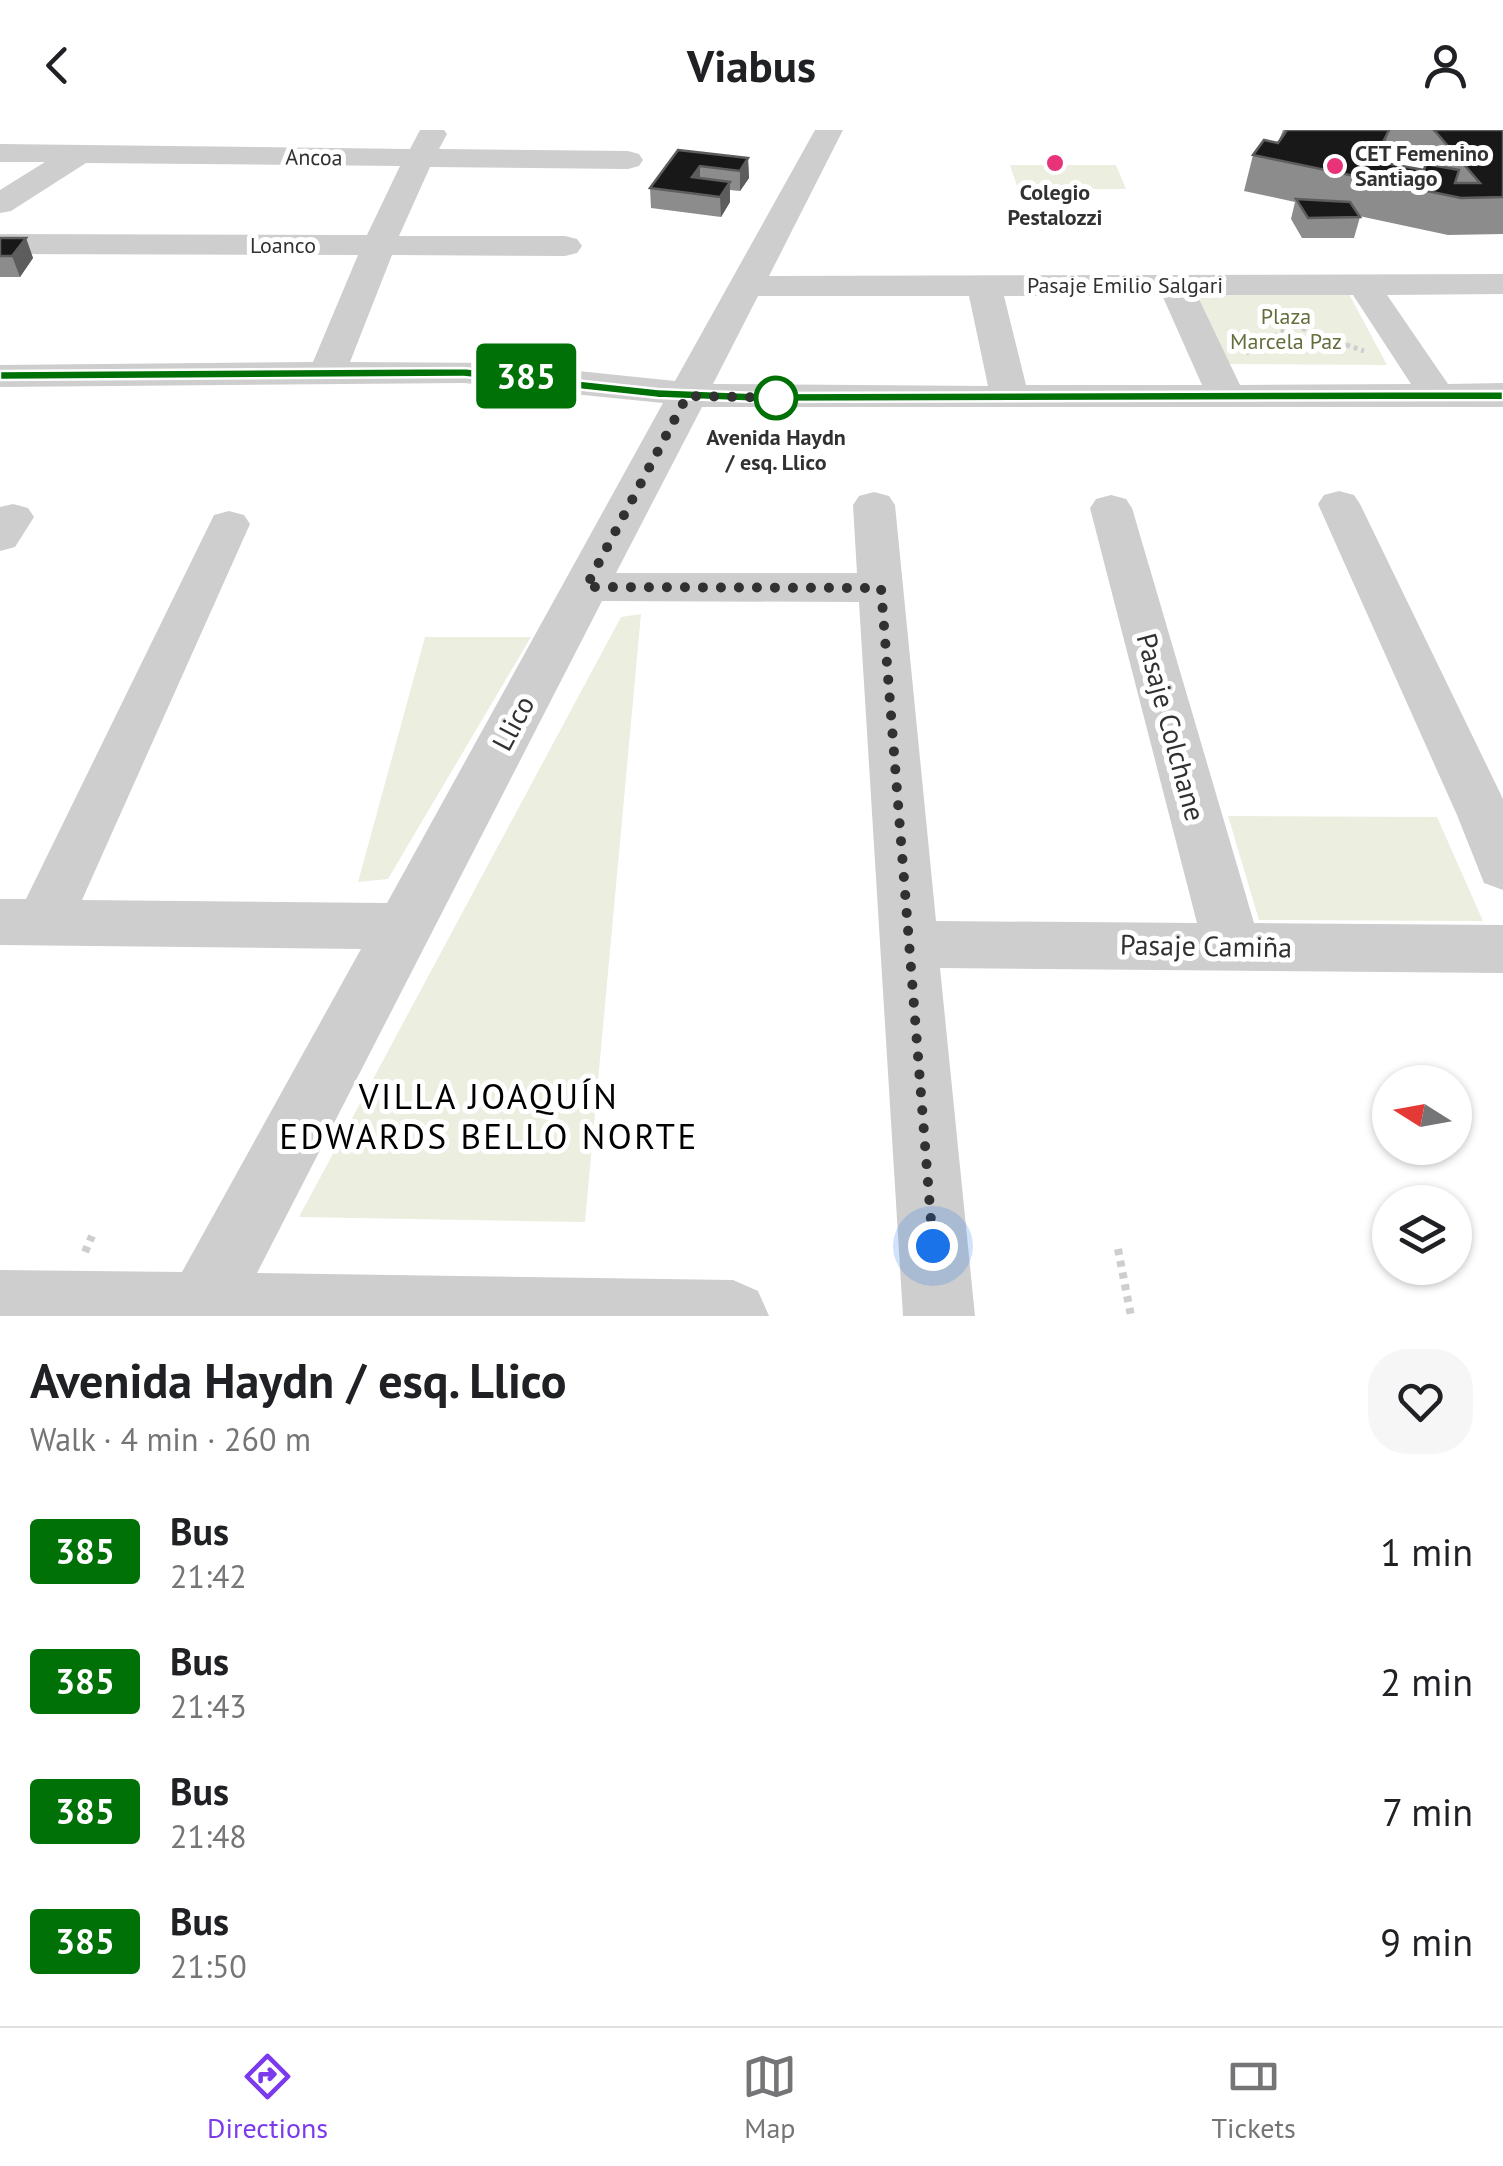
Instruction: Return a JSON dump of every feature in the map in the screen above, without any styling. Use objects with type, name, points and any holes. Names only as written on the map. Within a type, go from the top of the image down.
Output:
[{"type":"street","points":[[0,204],[117,130]]},
{"type":"street","name":"Llico","points":[[199,1312],[829,130]]},
{"type":"street","points":[[327,373],[426,144]]},
{"type":"street","name":"Ancoa","points":[[0,153],[426,144],[628,160]]},
{"type":"street","name":"Loanco","points":[[0,244],[565,246]]},
{"type":"street","points":[[1175,284],[1220,384]]},
{"type":"street","points":[[1363,284],[1429,383]]},
{"type":"street","name":"Pasaje Emilio Salgari","points":[[746,286],[1503,284]]},
{"type":"street","points":[[984,285],[1010,398]]},
{"type":"street","points":[[0,376],[493,374],[687,396],[1010,398],[1220,384],[1429,383],[1503,395]]},
{"type":"street","points":[[1340,504],[1484,814],[1503,868]]},
{"type":"street","points":[[874,505],[938,1316]]},
{"type":"street","name":"Pasaje Colchane","points":[[1111,508],[1232,947]]},
{"type":"street","points":[[229,524],[22,922],[405,926]]},
{"type":"street","points":[[586,587],[881,588]]},
{"type":"street","name":"Pasaje Camiña","points":[[908,944],[1503,949]]},
{"type":"street","points":[[0,1306],[199,1312],[733,1316]]},
{"type":"path","points":[[1220,384],[1292,326],[1363,284]]},
{"type":"path","points":[[1258,314],[1429,383]]},
{"type":"path","points":[[1118,1249],[1131,1316]]},
{"type":"green space","points":[[1010,165],[1116,165],[1126,189],[1018,189]]},
{"type":"green space","name":"Plaza Marcela Paz","points":[[1190,294],[1349,294],[1387,365],[1219,364]]},
{"type":"green space","points":[[641,614],[585,1222],[299,1217],[621,617]]},
{"type":"green space","points":[[425,637],[531,637],[388,879],[358,882]]},
{"type":"green space","points":[[1228,816],[1437,817],[1483,921],[1259,920]]},
{"type":"building","points":[[1287,130],[1389,130],[1374,161],[1424,170],[1426,164],[1459,170],[1455,183],[1480,183],[1434,130],[1503,130],[1503,197],[1461,198],[1253,155],[1264,140],[1278,143]]},
{"type":"building","points":[[678,150],[748,158],[740,171],[700,166],[692,177],[730,182],[720,197],[650,188]]},
{"type":"building","points":[[1296,199],[1350,202],[1360,217],[1308,218]]},
{"type":"building","points":[[0,238],[26,238],[12,256],[0,256]]},
{"type":"bus line","name":"385","points":[[0,376],[464,372],[658,393],[757,398],[1503,395]]},
{"type":"place","name":"Colegio Pestalozzi","points":[[1055,163]]},
{"type":"place","name":"CET Femenino Santiago","points":[[1335,166]]},
{"type":"place","name":"Avenida Haydn / esq. Llico","points":[[776,398]]},
{"type":"district","name":"VILLA JOAQUÍN EDWARDS BELLO NORTE","points":[[489,1117]]},
{"type":"route","points":[[776,398],[790,398],[687,396],[586,587],[881,588],[933,1246]]}]
